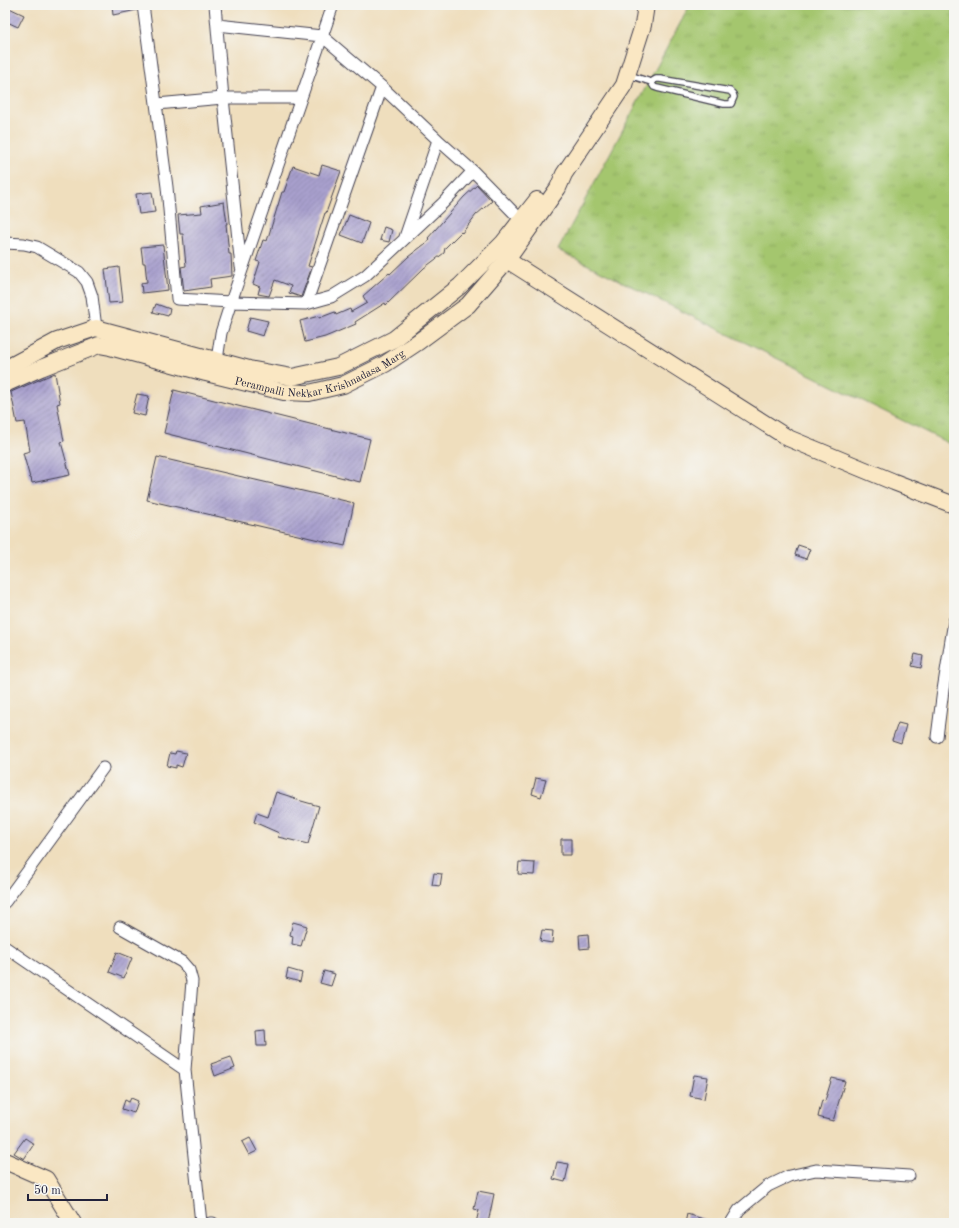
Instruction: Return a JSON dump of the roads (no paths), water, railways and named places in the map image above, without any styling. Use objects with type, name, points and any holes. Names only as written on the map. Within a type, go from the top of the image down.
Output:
[{"type":"main road","name":"Perampalli Nekkar Krishnadasa Marg","points":[[5,384],[99,345],[110,346],[206,373],[284,392],[309,393],[343,385],[385,364],[468,305],[507,260],[558,188],[564,174],[624,85],[643,25],[646,5]]},
{"type":"main road","name":"Perampalli Nekkar Krishnadasa Marg","points":[[96,328],[249,368],[292,377],[338,367],[394,339],[460,286],[503,244],[545,190],[564,174]]},
{"type":"main road","points":[[507,260],[788,438],[954,505]]},
{"type":"main road","points":[[5,369],[57,341],[96,328]]},
{"type":"main road","points":[[5,1161],[46,1179],[73,1223]]},
{"type":"street","points":[[143,5],[167,187],[177,299],[306,304],[331,297],[365,276],[443,203],[473,171]]},
{"type":"street","points":[[215,5],[241,272]]},
{"type":"street","points":[[217,360],[221,333],[231,302],[332,5]]},
{"type":"street","points":[[217,26],[322,36],[382,87],[473,171],[521,220]]},
{"type":"street","points":[[306,304],[382,87]]},
{"type":"street","points":[[156,104],[223,98],[300,98]]},
{"type":"street","points":[[404,240],[438,140]]},
{"type":"street","points":[[5,243],[24,244],[37,247],[79,272],[87,282],[92,296],[96,328]]},
{"type":"street","points":[[937,737],[950,671],[954,621]]},
{"type":"street","points":[[5,902],[104,768]]},
{"type":"street","points":[[120,927],[182,962],[189,970],[192,981],[185,1070],[201,1223]]},
{"type":"street","points":[[5,947],[185,1070]]},
{"type":"street","points":[[731,1223],[739,1210],[768,1186],[789,1176],[816,1170],[909,1176]]},
{"type":"lane","points":[[627,75],[651,82],[654,87],[657,88],[724,104],[731,104],[734,97],[730,91],[660,79],[656,79],[651,82]]}]
